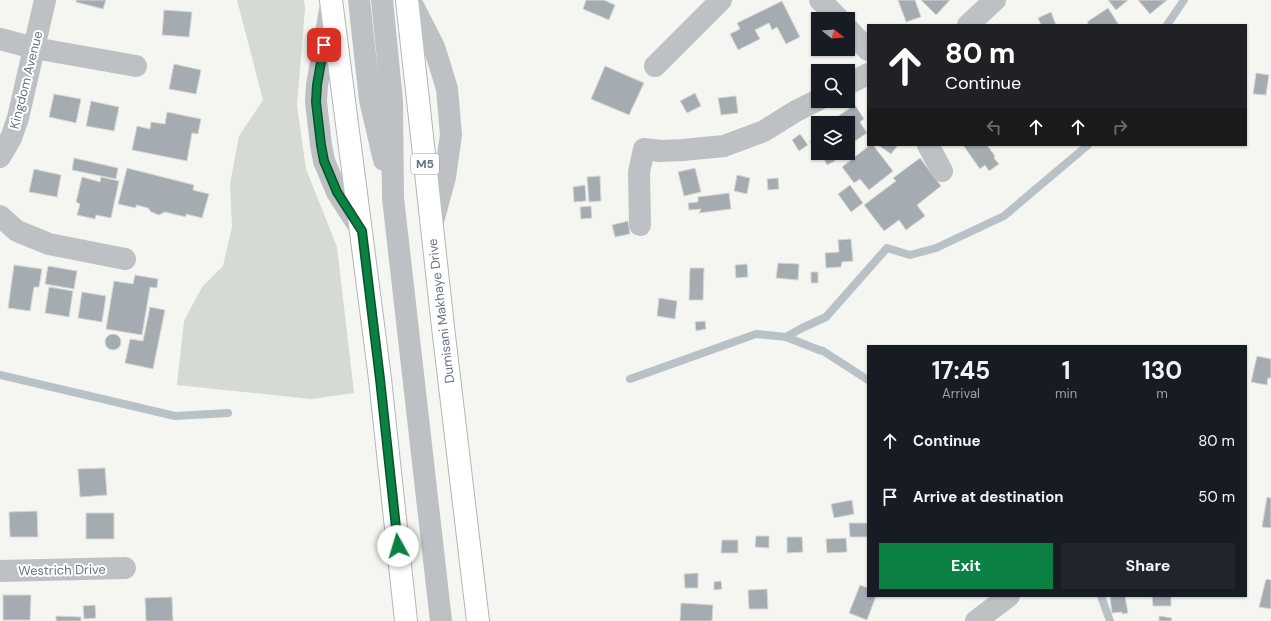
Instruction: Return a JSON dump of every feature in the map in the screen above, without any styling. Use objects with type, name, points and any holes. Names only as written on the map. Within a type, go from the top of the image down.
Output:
[{"type":"main road","name":"Dumisani Makhaye Drive","points":[[406,0],[478,621]]},
{"type":"main road","points":[[331,2],[362,231],[380,379],[406,621]]},
{"type":"main road","points":[[399,621],[400,562]]},
{"type":"street","name":"Kingdom Avenue","points":[[0,157],[11,138],[18,118],[45,0]]},
{"type":"street","points":[[359,0],[370,100],[393,198]]},
{"type":"street","points":[[382,0],[392,101],[393,198],[441,621]]},
{"type":"street","points":[[410,0],[434,46],[447,90],[451,135],[445,177],[432,228]]},
{"type":"street","points":[[655,66],[721,0]]},
{"type":"street","points":[[820,0],[831,12]]},
{"type":"street","points":[[969,24],[995,0]]},
{"type":"street","points":[[331,2],[317,85],[316,102],[321,145],[324,161],[337,192],[362,231]]},
{"type":"street","points":[[855,36],[867,49]]},
{"type":"street","points":[[0,39],[34,48],[136,66]]},
{"type":"street","points":[[855,80],[867,74]]},
{"type":"street","points":[[640,225],[639,172],[644,149],[661,151],[724,146],[764,131],[811,104]]},
{"type":"street","points":[[929,146],[942,171]]},
{"type":"street","points":[[0,216],[17,231],[49,244],[125,258]]},
{"type":"street","name":"Westrich Drive","points":[[0,571],[125,568]]},
{"type":"street","points":[[976,621],[1008,597]]},
{"type":"shaded area","points":[[237,0],[304,0],[305,8],[297,106],[306,169],[337,247],[354,393],[311,399],[177,385],[184,321],[202,287],[223,266],[232,227],[230,184],[239,136],[263,100]]},
{"type":"building","points":[[76,0],[106,0],[103,9],[76,2]]},
{"type":"building","points":[[586,0],[604,0],[615,5],[609,20],[583,9]]},
{"type":"building","points":[[898,0],[915,0],[921,17],[906,22]]},
{"type":"building","points":[[921,0],[950,0],[936,15]]},
{"type":"building","points":[[1108,0],[1128,0],[1116,10]]},
{"type":"building","points":[[1138,0],[1167,0],[1150,14]]},
{"type":"building","points":[[782,1],[800,37],[786,44],[777,27],[772,30],[769,23],[755,30],[760,39],[738,50],[730,34],[740,29],[737,23]]},
{"type":"building","points":[[1108,8],[1118,24],[1088,24],[1087,22]]},
{"type":"building","points":[[164,10],[192,12],[189,37],[162,35]]},
{"type":"building","points":[[1051,12],[1056,24],[1041,24],[1038,18]]},
{"type":"building","points":[[174,64],[201,70],[196,94],[169,89]]},
{"type":"building","points":[[605,66],[644,83],[629,115],[591,99]]},
{"type":"building","points":[[1256,73],[1269,75],[1266,95],[1253,94]]},
{"type":"building","points":[[695,93],[701,106],[687,113],[680,101]]},
{"type":"building","points":[[54,94],[81,99],[76,123],[49,117]]},
{"type":"building","points":[[736,96],[738,113],[721,115],[718,98]]},
{"type":"building","points":[[91,101],[119,107],[114,131],[86,126]]},
{"type":"building","points":[[855,105],[864,119],[860,122],[867,133],[855,141],[855,116],[838,116],[850,108],[855,108]]},
{"type":"building","points":[[167,112],[201,119],[198,134],[192,133],[187,161],[132,150],[137,126],[150,129],[151,122],[165,124]]},
{"type":"building","points":[[800,134],[808,145],[799,151],[792,140]]},
{"type":"building","points":[[869,146],[874,146],[893,171],[869,190],[860,179],[854,183],[842,167],[851,160],[855,160],[855,157]]},
{"type":"building","points":[[879,146],[897,146],[891,154]]},
{"type":"building","points":[[964,146],[988,146],[995,156],[994,158],[999,164],[989,171],[985,165],[980,169]]},
{"type":"building","points":[[74,158],[118,168],[116,179],[72,170]]},
{"type":"building","points":[[920,158],[941,186],[917,205],[925,216],[906,230],[899,220],[884,231],[864,205],[896,181],[893,178]]},
{"type":"building","points":[[824,160],[835,161],[827,165]]},
{"type":"building","points":[[127,168],[194,185],[193,190],[209,194],[202,218],[186,214],[186,217],[165,212],[159,215],[151,212],[148,208],[136,205],[136,208],[118,204]]},
{"type":"building","points":[[695,168],[701,192],[684,196],[678,172]]},
{"type":"building","points":[[34,169],[61,175],[57,197],[29,192]]},
{"type":"building","points":[[737,175],[750,178],[747,194],[734,191]]},
{"type":"building","points":[[600,176],[601,201],[589,202],[587,177]]},
{"type":"building","points":[[82,177],[100,182],[101,177],[119,181],[111,218],[96,215],[95,219],[77,215],[80,204],[76,202]]},
{"type":"building","points":[[778,178],[779,189],[768,190],[767,179]]},
{"type":"building","points":[[585,185],[586,201],[574,202],[573,187]]},
{"type":"building","points":[[850,185],[863,203],[851,212],[838,194]]},
{"type":"building","points":[[729,193],[731,209],[699,213],[701,209],[689,210],[688,203],[698,202],[698,197]]},
{"type":"building","points":[[591,206],[592,218],[581,219],[580,207]]},
{"type":"building","points":[[628,221],[630,234],[615,237],[612,225]]},
{"type":"building","points":[[851,239],[853,261],[842,262],[841,267],[826,268],[825,253],[839,252],[838,240]]},
{"type":"building","points":[[778,263],[799,264],[798,280],[776,278]]},
{"type":"building","points":[[747,264],[748,277],[736,278],[735,265]]},
{"type":"building","points":[[14,265],[42,269],[39,287],[34,287],[30,311],[8,308]]},
{"type":"building","points":[[48,266],[77,271],[74,289],[45,284]]},
{"type":"building","points":[[690,268],[704,268],[703,300],[689,300]]},
{"type":"building","points":[[811,272],[818,272],[818,283],[811,283]]},
{"type":"building","points":[[135,275],[158,279],[157,288],[150,287],[142,335],[106,329],[114,281],[133,284]]},
{"type":"building","points":[[49,287],[73,291],[69,317],[45,313]]},
{"type":"building","points":[[82,292],[106,296],[102,322],[78,318]]},
{"type":"building","points":[[659,298],[677,301],[675,319],[657,316]]},
{"type":"building","points":[[150,307],[165,310],[153,369],[125,363],[130,339],[143,341]]},
{"type":"building","points":[[705,321],[706,329],[696,331],[695,322]]},
{"type":"building","points":[[110,334],[116,334],[121,339],[119,348],[116,350],[110,350],[105,345],[105,339]]},
{"type":"building","points":[[1257,356],[1271,359],[1271,378],[1268,378],[1267,385],[1251,382]]},
{"type":"building","points":[[105,468],[107,495],[80,497],[78,469]]},
{"type":"building","points":[[1267,497],[1271,498],[1271,528],[1262,527]]},
{"type":"building","points":[[852,500],[854,514],[834,518],[831,504]]},
{"type":"building","points":[[37,511],[38,537],[10,537],[9,512]]},
{"type":"building","points":[[86,513],[114,513],[114,539],[86,539]]},
{"type":"building","points":[[849,523],[867,523],[867,537],[850,537]]},
{"type":"building","points":[[756,536],[769,536],[769,548],[755,547]]},
{"type":"building","points":[[787,537],[802,537],[803,552],[787,553]]},
{"type":"building","points":[[846,538],[847,552],[827,553],[826,539]]},
{"type":"building","points":[[722,540],[738,540],[738,553],[721,553]]},
{"type":"building","points":[[698,573],[698,588],[685,588],[684,574]]},
{"type":"building","points":[[1266,579],[1271,580],[1271,609],[1259,607]]},
{"type":"building","points":[[721,581],[722,589],[714,590],[714,582]]},
{"type":"building","points":[[860,585],[867,588],[867,597],[876,597],[867,620],[849,613]]},
{"type":"building","points":[[767,589],[768,609],[749,609],[748,590]]},
{"type":"building","points":[[3,595],[31,595],[30,620],[3,620]]},
{"type":"building","points":[[172,597],[173,621],[146,621],[145,598]]},
{"type":"building","points":[[1110,597],[1125,597],[1128,613],[1112,613]]},
{"type":"building","points":[[1152,597],[1171,597],[1171,606],[1153,606]]},
{"type":"building","points":[[681,603],[713,605],[712,621],[680,621]]},
{"type":"building","points":[[95,605],[96,618],[84,619],[83,606]]},
{"type":"building","points":[[56,616],[81,617],[81,621],[56,621]]},
{"type":"building","points":[[1159,616],[1172,618],[1171,621],[1159,621]]},
{"type":"waterway","points":[[1168,24],[1184,0]]},
{"type":"waterway","points":[[786,337],[826,317],[887,248],[910,255],[936,248],[1004,216],[1087,146]]},
{"type":"waterway","points":[[630,379],[756,334],[786,337],[823,351],[867,379]]},
{"type":"waterway","points":[[0,375],[175,416],[228,413]]},
{"type":"waterway","points":[[1101,597],[1110,621]]},
{"type":"route","points":[[324,45],[317,85],[316,102],[321,145],[324,161],[337,192],[362,231],[398,546]]}]
